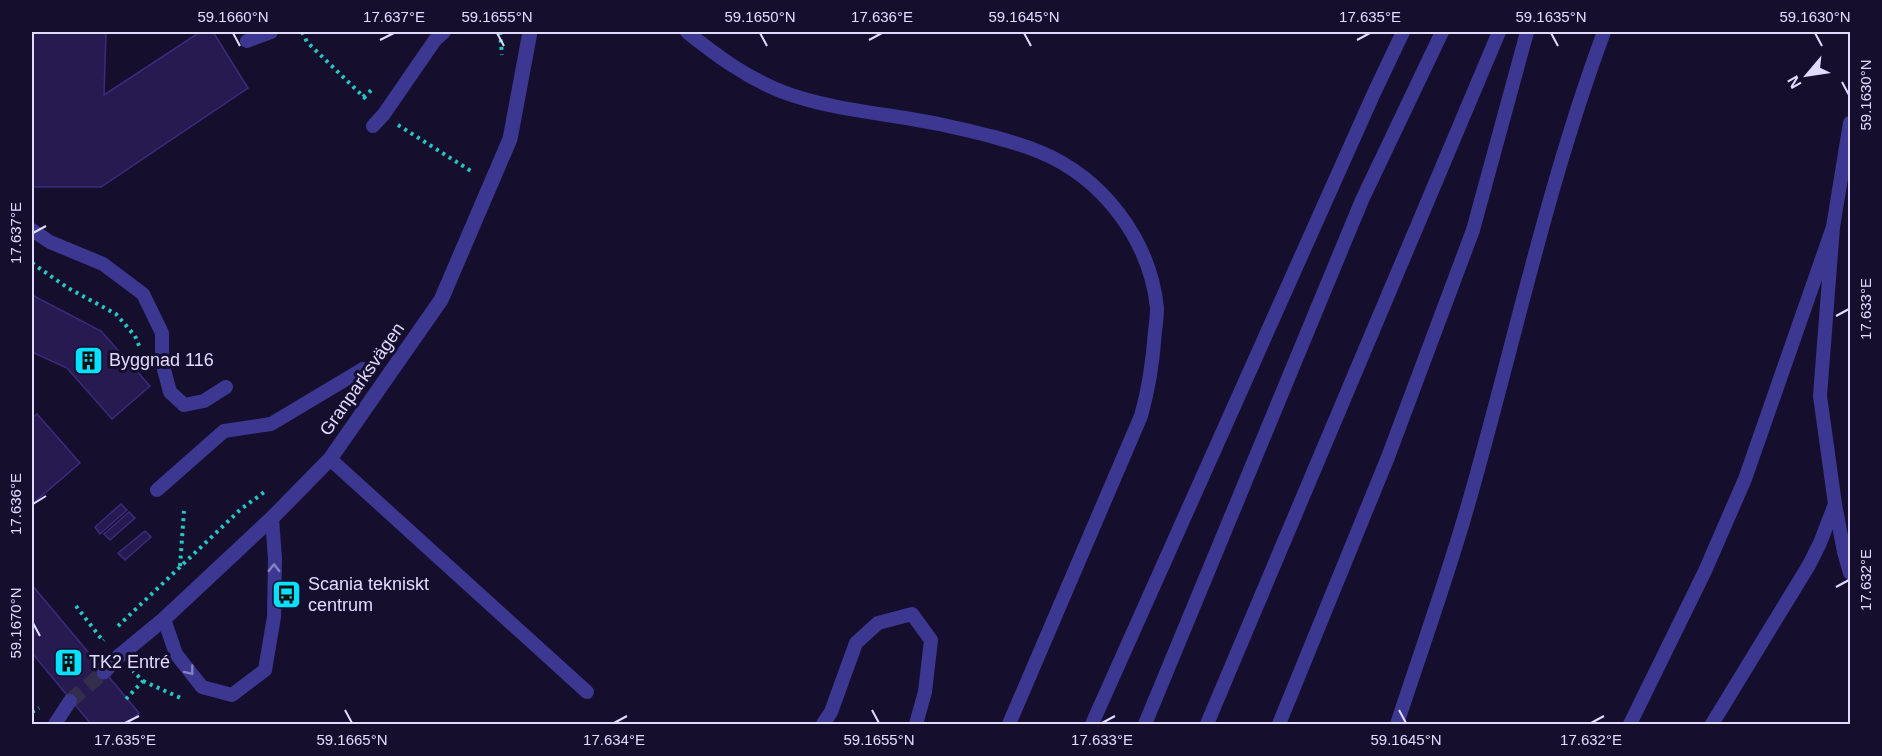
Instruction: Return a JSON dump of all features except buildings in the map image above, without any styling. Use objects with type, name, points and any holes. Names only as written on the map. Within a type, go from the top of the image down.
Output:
[{"type":"street","name":"Granparksvägen","points":[[104,672],[118,657],[164,620],[272,518],[330,459],[441,300],[510,139],[530,32]]},
{"type":"lane","points":[[247,41],[271,32]]},
{"type":"lane","points":[[372,126],[384,114],[435,40],[444,32]]},
{"type":"lane","points":[[687,32],[718,57],[751,78],[785,93],[828,104],[992,136],[1040,152],[1069,168],[1096,187],[1135,238],[1148,269],[1157,309],[1149,384],[1141,416],[1009,724]]},
{"type":"lane","points":[[1092,724],[1403,32]]},
{"type":"lane","points":[[1145,724],[1362,200],[1443,32]]},
{"type":"lane","points":[[1207,724],[1499,32]]},
{"type":"lane","points":[[1279,724],[1388,457],[1473,230],[1527,32]]},
{"type":"lane","points":[[1396,724],[1465,514],[1555,185],[1592,63],[1604,32]]},
{"type":"lane","points":[[1851,123],[1833,227],[1820,396],[1835,504],[1844,552],[1851,573]]},
{"type":"lane","points":[[1630,724],[1705,571],[1745,479],[1833,227]]},
{"type":"lane","points":[[32,230],[50,242],[103,264],[143,294],[162,333],[162,362],[170,392],[184,405],[204,401],[226,387]]},
{"type":"lane","points":[[157,490],[224,431],[272,424],[363,369]]},
{"type":"lane","points":[[330,459],[587,692]]},
{"type":"lane","points":[[1712,724],[1809,565],[1835,504]]},
{"type":"lane","points":[[164,620],[176,654],[202,687],[232,695],[265,670],[274,617],[275,559],[272,518]]},
{"type":"lane","points":[[823,724],[831,712],[856,643],[878,623],[912,614],[931,640],[925,692],[916,724]]},
{"type":"lane","points":[[56,724],[70,701]]},
{"type":"path","points":[[500,32],[502,53],[500,63]]},
{"type":"path","points":[[471,171],[475,163]]},
{"type":"path","points":[[32,263],[68,288],[116,314],[135,336],[144,358]]},
{"type":"path","points":[[76,606],[103,641],[241,508],[274,485]]},
{"type":"path","points":[[180,567],[184,511]]},
{"type":"tunnel","points":[[70,701],[104,672]]},
{"type":"place","name":"Byggnad 116","points":[[88,360]]},
{"type":"place","name":"Scania tekniskt centrum","points":[[287,594]]},
{"type":"place","name":"TK2 Entré","points":[[68,662]]}]
